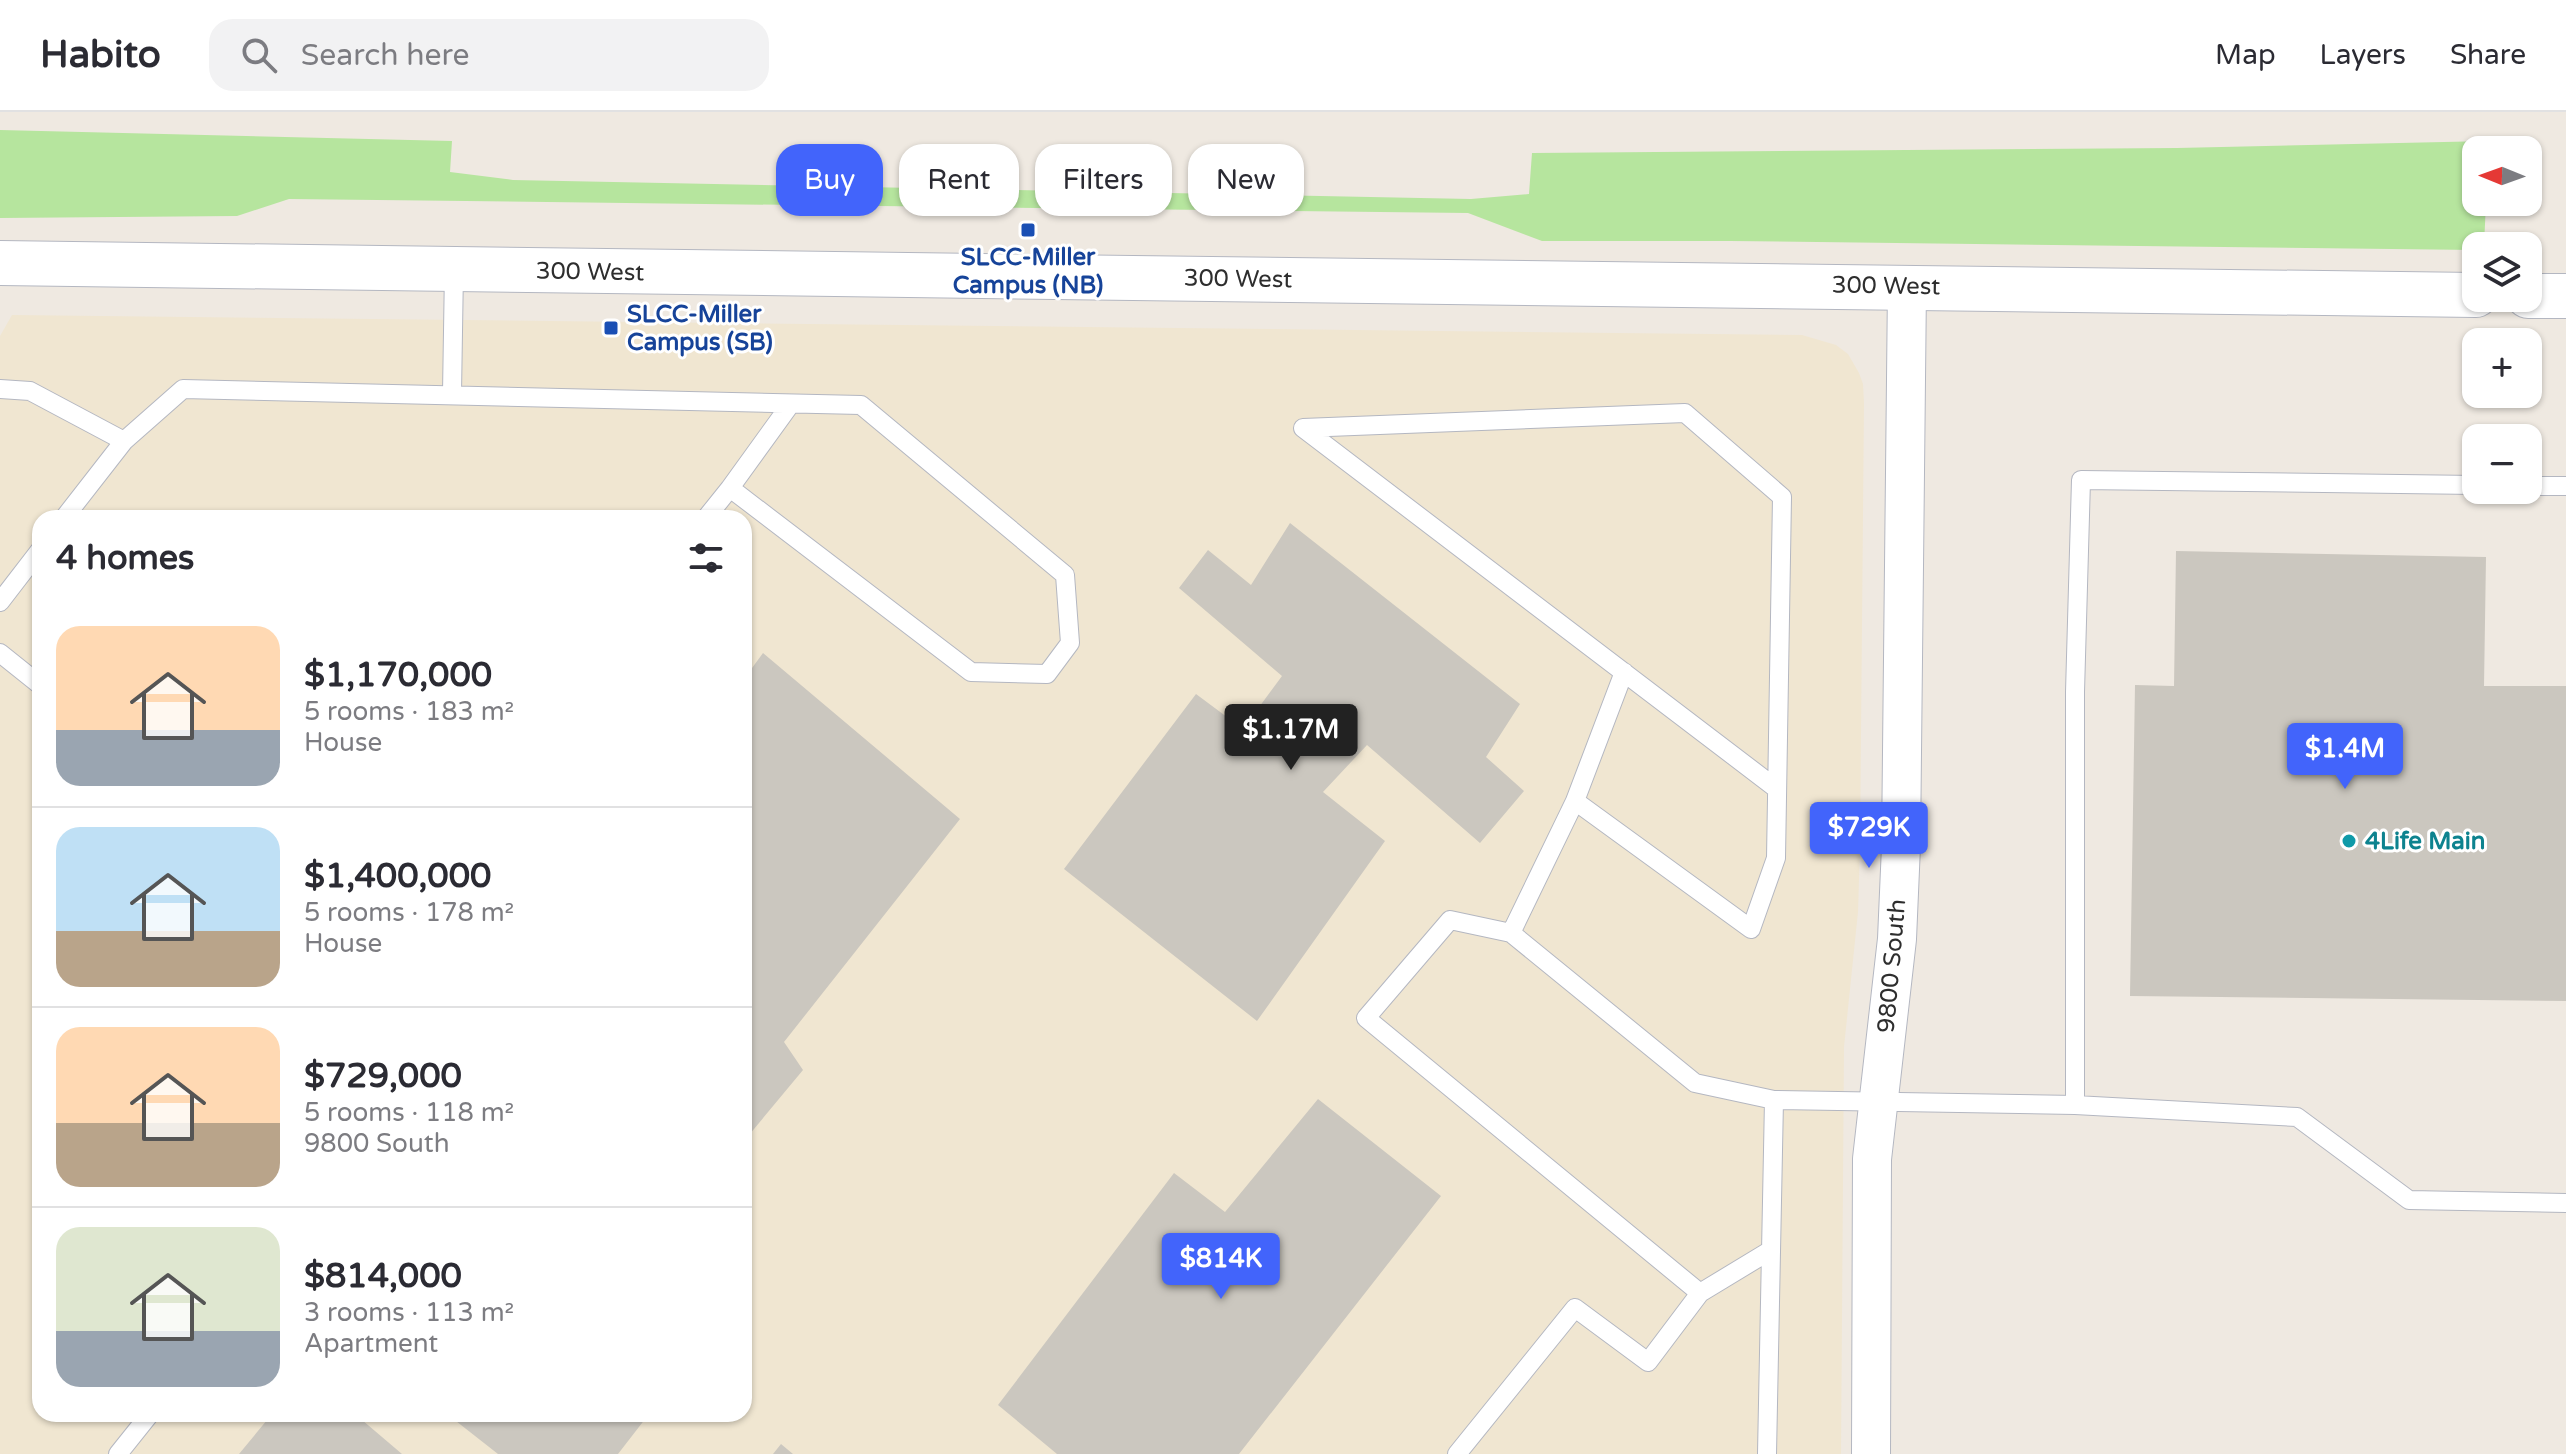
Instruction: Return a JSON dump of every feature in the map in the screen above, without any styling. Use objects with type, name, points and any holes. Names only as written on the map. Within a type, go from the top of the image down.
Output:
[{"type":"street","name":"300 West","points":[[0,263],[2462,295]]},
{"type":"street","name":"9800 South","points":[[1871,1454],[1872,1159],[1897,939],[1901,846],[1907,286]]},
{"type":"street","points":[[2542,296],[2566,296]]},
{"type":"lane","points":[[452,393],[454,270]]},
{"type":"lane","points":[[0,389],[30,391],[124,441]]},
{"type":"lane","points":[[70,510],[124,441],[183,389],[861,405],[1065,575],[1070,643],[1047,674],[971,672],[730,488]]},
{"type":"lane","points":[[712,510],[790,405]]},
{"type":"lane","points":[[1575,801],[1751,929],[1776,858],[1782,497],[1685,413],[1303,428],[1777,789]]},
{"type":"lane","points":[[2075,1105],[2075,692],[2081,480],[2462,485]]},
{"type":"lane","points":[[2542,486],[2566,486]]},
{"type":"lane","points":[[0,602],[32,560]]},
{"type":"lane","points":[[0,653],[32,679]]},
{"type":"lane","points":[[1511,933],[1575,801],[1624,672]]},
{"type":"lane","points":[[1700,1293],[1366,1018],[1450,920],[1511,933],[1695,1083],[1774,1100],[2075,1105],[2297,1117],[2409,1200],[2566,1203]]},
{"type":"lane","points":[[1767,1454],[1774,1100]]},
{"type":"lane","points":[[1457,1454],[1575,1308],[1648,1362],[1700,1293],[1771,1250]]},
{"type":"lane","points":[[118,1454],[144,1422]]},
{"type":"shaded area","points":[[12,315],[1802,335],[1836,345],[1848,354],[1863,384],[1864,403],[1858,912],[1844,1047],[1841,1454],[0,1454],[0,336]]},
{"type":"green space","points":[[0,130],[452,141],[450,172],[513,180],[776,185],[776,205],[289,199],[237,216],[0,218]]},
{"type":"green space","points":[[2462,142],[2462,216],[2485,216],[2485,232],[2462,232],[2462,250],[1542,241],[1468,213],[1304,211],[1304,196],[1471,199],[1529,194],[1532,153],[2177,148]]},
{"type":"green space","points":[[883,187],[899,188],[899,206],[883,206]]},
{"type":"green space","points":[[1019,190],[1035,190],[1035,208],[1019,208]]},
{"type":"green space","points":[[1172,193],[1188,193],[1188,210],[1172,209]]},
{"type":"building","points":[[1290,523],[1520,704],[1486,757],[1524,791],[1480,843],[1367,745],[1323,792],[1385,841],[1257,1021],[1064,869],[1196,694],[1243,729],[1282,676],[1179,588],[1208,550],[1251,585]]},
{"type":"building","name":"4Life Main","points":[[2176,551],[2486,557],[2484,686],[2566,686],[2566,1001],[2130,996],[2135,685],[2174,686]]},
{"type":"building","points":[[763,653],[960,819],[784,1042],[803,1070],[752,1131],[752,668]]},
{"type":"building","points":[[1318,1099],[1441,1196],[1239,1454],[1057,1454],[998,1405],[1174,1173],[1225,1212]]},
{"type":"building","points":[[265,1422],[364,1422],[402,1454],[239,1454]]},
{"type":"building","points":[[457,1422],[643,1422],[618,1454],[498,1454]]},
{"type":"building","points":[[781,1444],[793,1454],[773,1454]]},
{"type":"place","name":"SLCC-Miller Campus (NB)","points":[[1028,230]]},
{"type":"place","name":"SLCC-Miller Campus (SB)","points":[[611,328]]},
{"type":"place","name":"4Life Main","points":[[2349,841]]}]
